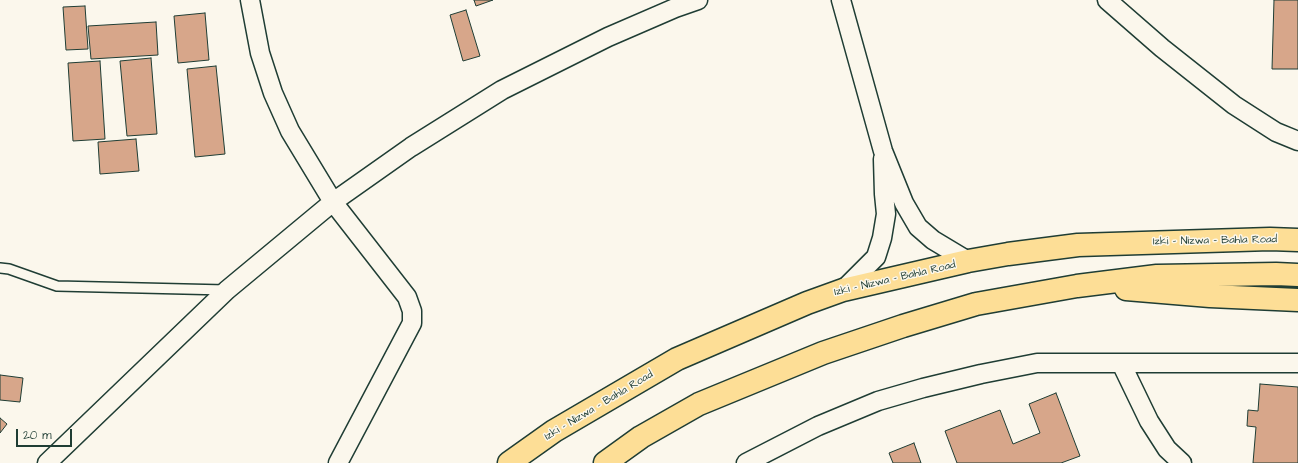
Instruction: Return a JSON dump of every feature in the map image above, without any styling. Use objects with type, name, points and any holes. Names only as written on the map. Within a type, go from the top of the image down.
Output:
[{"type":"main road","name":"Izki - Nizwa - Bahla Road","points":[[509,463],[554,430],[677,359],[806,303],[843,290],[968,261],[1078,244],[1270,239],[1298,240]]},
{"type":"main road","points":[[605,463],[641,437],[700,404],[823,353],[902,326],[976,304],[1077,286],[1157,276],[1298,275]]},
{"type":"main road","points":[[1077,286],[1210,296],[1298,300]]},
{"type":"street","points":[[250,0],[260,53],[273,93],[290,131],[333,202],[407,297],[412,311],[412,323],[338,463]]},
{"type":"street","points":[[47,463],[227,290],[333,202],[411,147],[502,90],[608,37],[675,8],[698,0]]},
{"type":"street","points":[[841,0],[883,150],[904,203],[918,227],[933,240],[968,261]]},
{"type":"street","points":[[1107,0],[1162,48],[1234,105],[1276,132],[1298,141]]},
{"type":"street","points":[[843,290],[876,257],[882,238],[886,214],[883,150]]},
{"type":"street","points":[[1121,362],[1149,421],[1167,449],[1182,463]]},
{"type":"street","points":[[746,463],[818,426],[878,401],[981,374],[1037,363],[1298,363]]},
{"type":"lane","points":[[0,268],[9,269],[57,286],[227,290]]},
{"type":"building","points":[[474,0],[493,0],[476,6]]},
{"type":"building","points":[[1274,0],[1298,0],[1298,69],[1272,69]]},
{"type":"building","points":[[85,6],[88,49],[66,50],[63,7]]},
{"type":"building","points":[[466,10],[480,56],[463,61],[450,15]]},
{"type":"building","points":[[205,13],[209,60],[178,63],[174,16]]},
{"type":"building","points":[[156,22],[158,55],[91,59],[88,26]]},
{"type":"building","points":[[151,58],[157,134],[127,136],[120,61]]},
{"type":"building","points":[[100,61],[105,139],[73,141],[68,63]]},
{"type":"building","points":[[216,66],[225,154],[195,157],[187,69]]},
{"type":"building","points":[[136,139],[139,171],[100,174],[98,142]]},
{"type":"building","points":[[0,375],[23,378],[20,402],[0,400]]},
{"type":"building","points":[[1260,384],[1298,387],[1298,463],[1253,463],[1256,427],[1247,426],[1248,410],[1258,411]]},
{"type":"building","points":[[1056,393],[1080,456],[1061,463],[957,463],[945,431],[1000,410],[1013,444],[1040,433],[1029,404]]},
{"type":"building","points":[[0,418],[7,424],[0,433]]},
{"type":"building","points":[[914,443],[921,463],[893,463],[889,453]]}]
